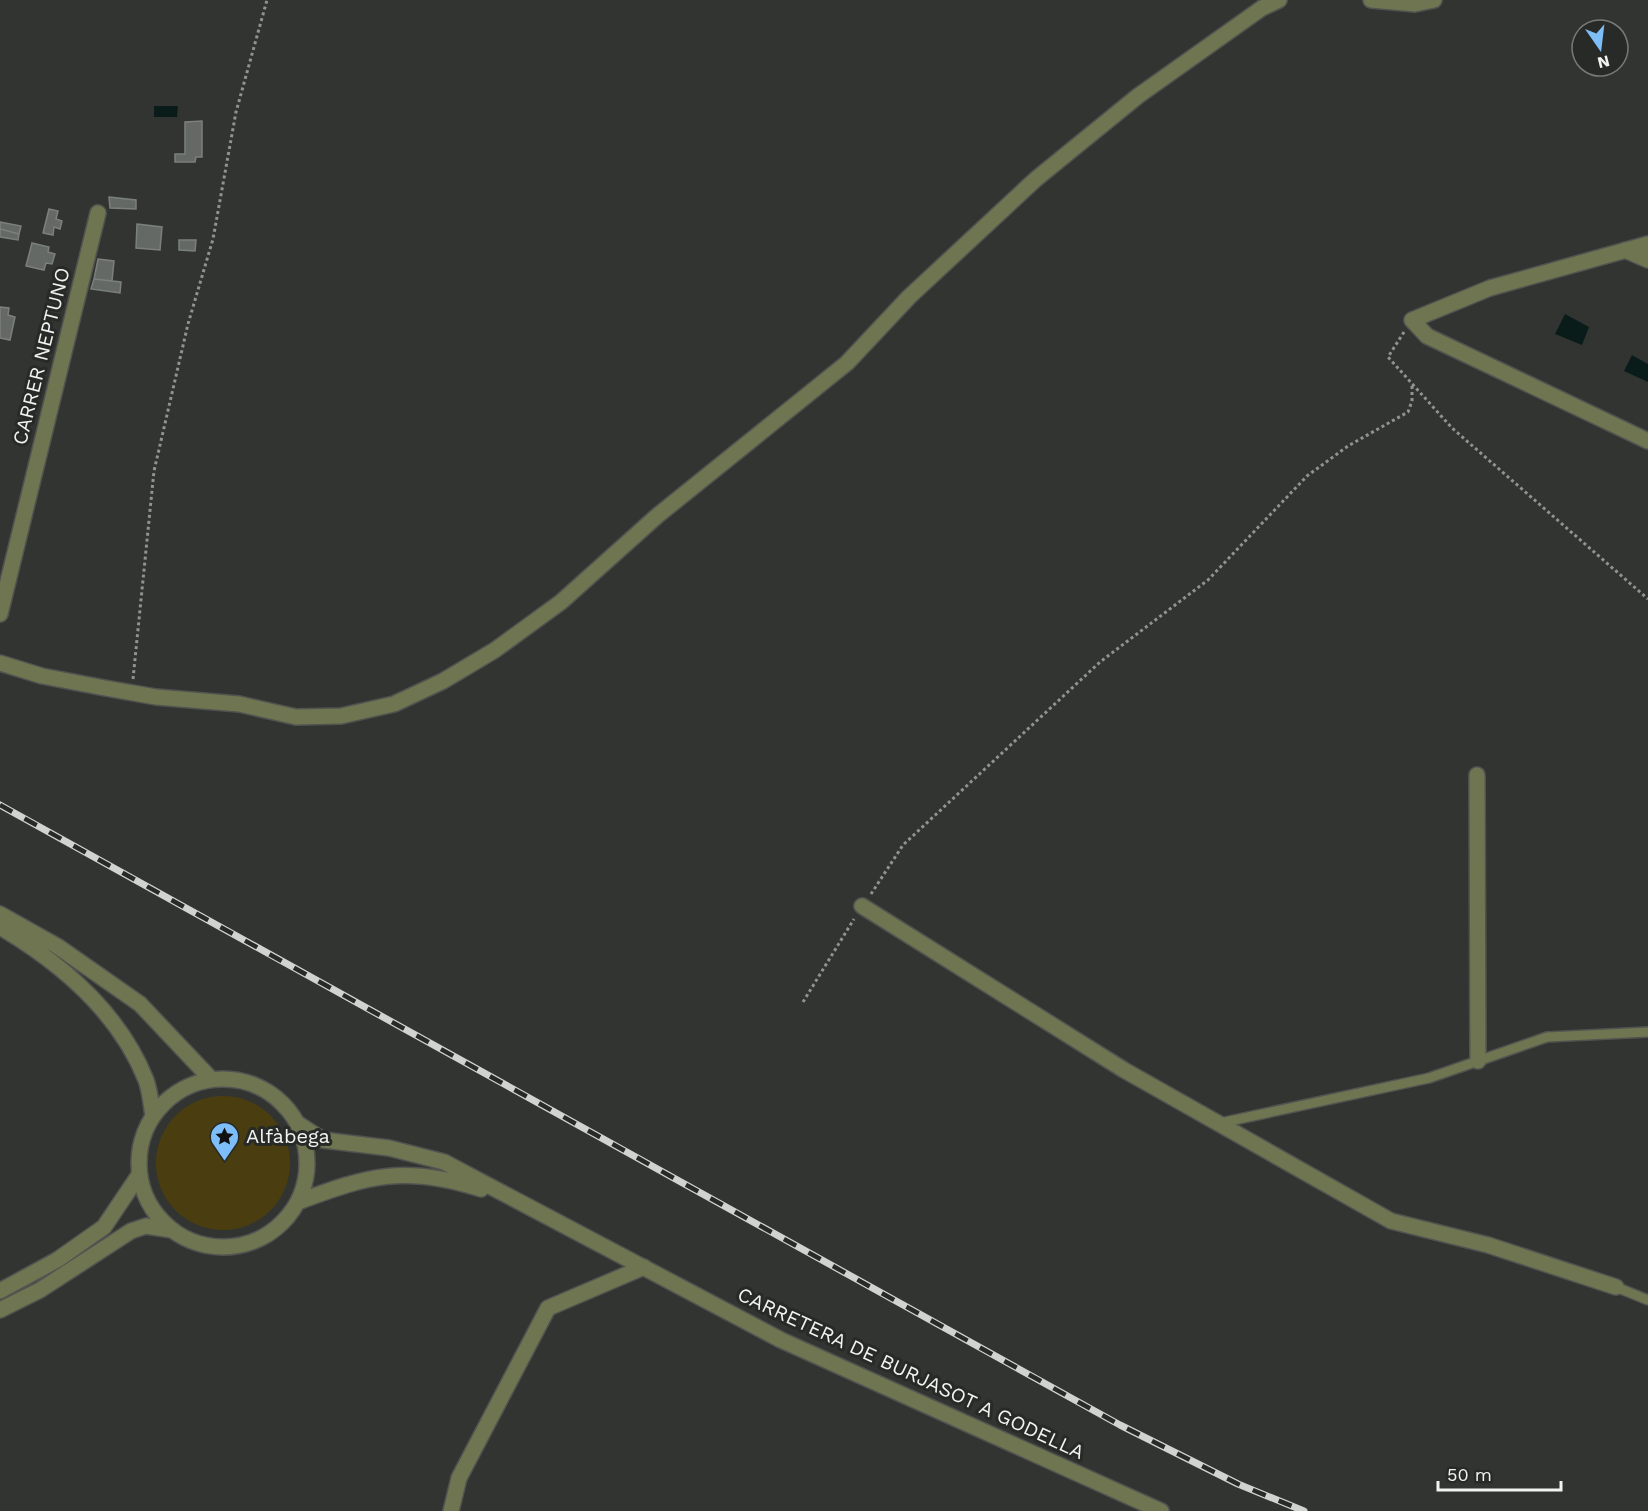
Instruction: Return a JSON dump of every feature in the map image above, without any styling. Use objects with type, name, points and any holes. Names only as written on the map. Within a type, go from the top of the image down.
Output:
[{"type":"street","points":[[0,663],[42,676],[131,693],[239,704],[296,717],[341,716],[394,704],[442,681],[495,650],[561,602],[657,516],[847,363],[909,297],[1036,179],[1138,96],[1262,8],[1279,0]]},
{"type":"street","points":[[1371,0],[1415,4],[1434,0]]},
{"type":"street","name":"CARRER NEPTUNO","points":[[0,614],[98,213]]},
{"type":"street","points":[[1648,244],[1490,288],[1412,320],[1427,336],[1648,441]]},
{"type":"street","points":[[1625,250],[1648,260]]},
{"type":"street","points":[[1477,775],[1478,1061]]},
{"type":"street","points":[[862,906],[1124,1070],[1391,1221],[1488,1245],[1616,1287]]},
{"type":"street","points":[[0,914],[57,946],[140,1004],[211,1079]]},
{"type":"street","points":[[0,927],[52,959],[117,1024],[146,1081],[153,1116]]},
{"type":"street","points":[[211,1079],[237,1080],[261,1088],[276,1097],[297,1123],[305,1142],[307,1162],[305,1183],[298,1202],[286,1219],[270,1233],[251,1242],[231,1247],[210,1246],[190,1241],[172,1230],[150,1206],[139,1175],[139,1154],[143,1134],[153,1116],[178,1091],[211,1079]]},
{"type":"street","points":[[297,1123],[323,1140],[389,1148],[444,1162],[518,1200]]},
{"type":"street","points":[[0,1291],[57,1260],[104,1227],[139,1175]]},
{"type":"street","points":[[298,1202],[355,1181],[389,1175],[447,1178],[518,1200]]},
{"type":"street","name":"CARRETERA DE BURJASOT A GODELLA","points":[[518,1200],[781,1340],[1161,1511]]},
{"type":"street","points":[[0,1310],[40,1290],[131,1231],[146,1226],[172,1230]]},
{"type":"street","points":[[452,1511],[459,1478],[548,1308],[644,1267]]},
{"type":"lane","points":[[1220,1123],[1429,1078],[1547,1037],[1648,1032]]},
{"type":"lane","points":[[1616,1287],[1648,1300]]},
{"type":"path","points":[[131,693],[154,471],[188,324],[215,230],[238,102],[267,0]]},
{"type":"path","points":[[1412,320],[1388,357],[1452,428],[1648,599]]},
{"type":"path","points":[[803,1002],[862,906],[903,845],[1083,677],[1208,580],[1307,476],[1348,446],[1408,412],[1412,401],[1412,384]]},
{"type":"shaded area","points":[[223,1096],[249,1101],[270,1116],[285,1137],[290,1163],[285,1189],[270,1210],[249,1225],[223,1230],[197,1225],[176,1210],[161,1189],[156,1163],[161,1137],[176,1116],[197,1101]]},
{"type":"water","points":[[154,106],[178,106],[177,117],[154,117]]},
{"type":"water","points":[[1565,314],[1589,327],[1582,345],[1555,334]]},
{"type":"water","points":[[1632,355],[1648,364],[1648,382],[1624,371]]},
{"type":"building","points":[[202,121],[202,157],[196,157],[195,162],[175,162],[175,154],[185,154],[185,122]]},
{"type":"building","points":[[109,197],[136,200],[136,209],[110,208]]},
{"type":"building","points":[[49,209],[58,211],[56,219],[62,221],[60,229],[54,227],[53,235],[43,233]]},
{"type":"building","points":[[0,222],[21,226],[19,234],[0,229]]},
{"type":"building","points":[[137,224],[162,227],[160,250],[136,248]]},
{"type":"building","points":[[0,229],[19,234],[18,240],[0,237]]},
{"type":"building","points":[[179,240],[196,240],[195,251],[179,250]]},
{"type":"building","points":[[32,243],[49,247],[48,252],[55,254],[52,264],[46,263],[44,270],[26,266]]},
{"type":"building","points":[[98,259],[114,261],[112,281],[94,279]]},
{"type":"building","points":[[94,279],[121,282],[120,293],[91,289]]},
{"type":"building","points":[[0,307],[9,308],[8,315],[15,317],[10,340],[0,338]]},
{"type":"railway","points":[[0,805],[1120,1425],[1238,1484],[1304,1511]]},
{"type":"place","name":"Alfàbega","points":[[225,1162]]}]
